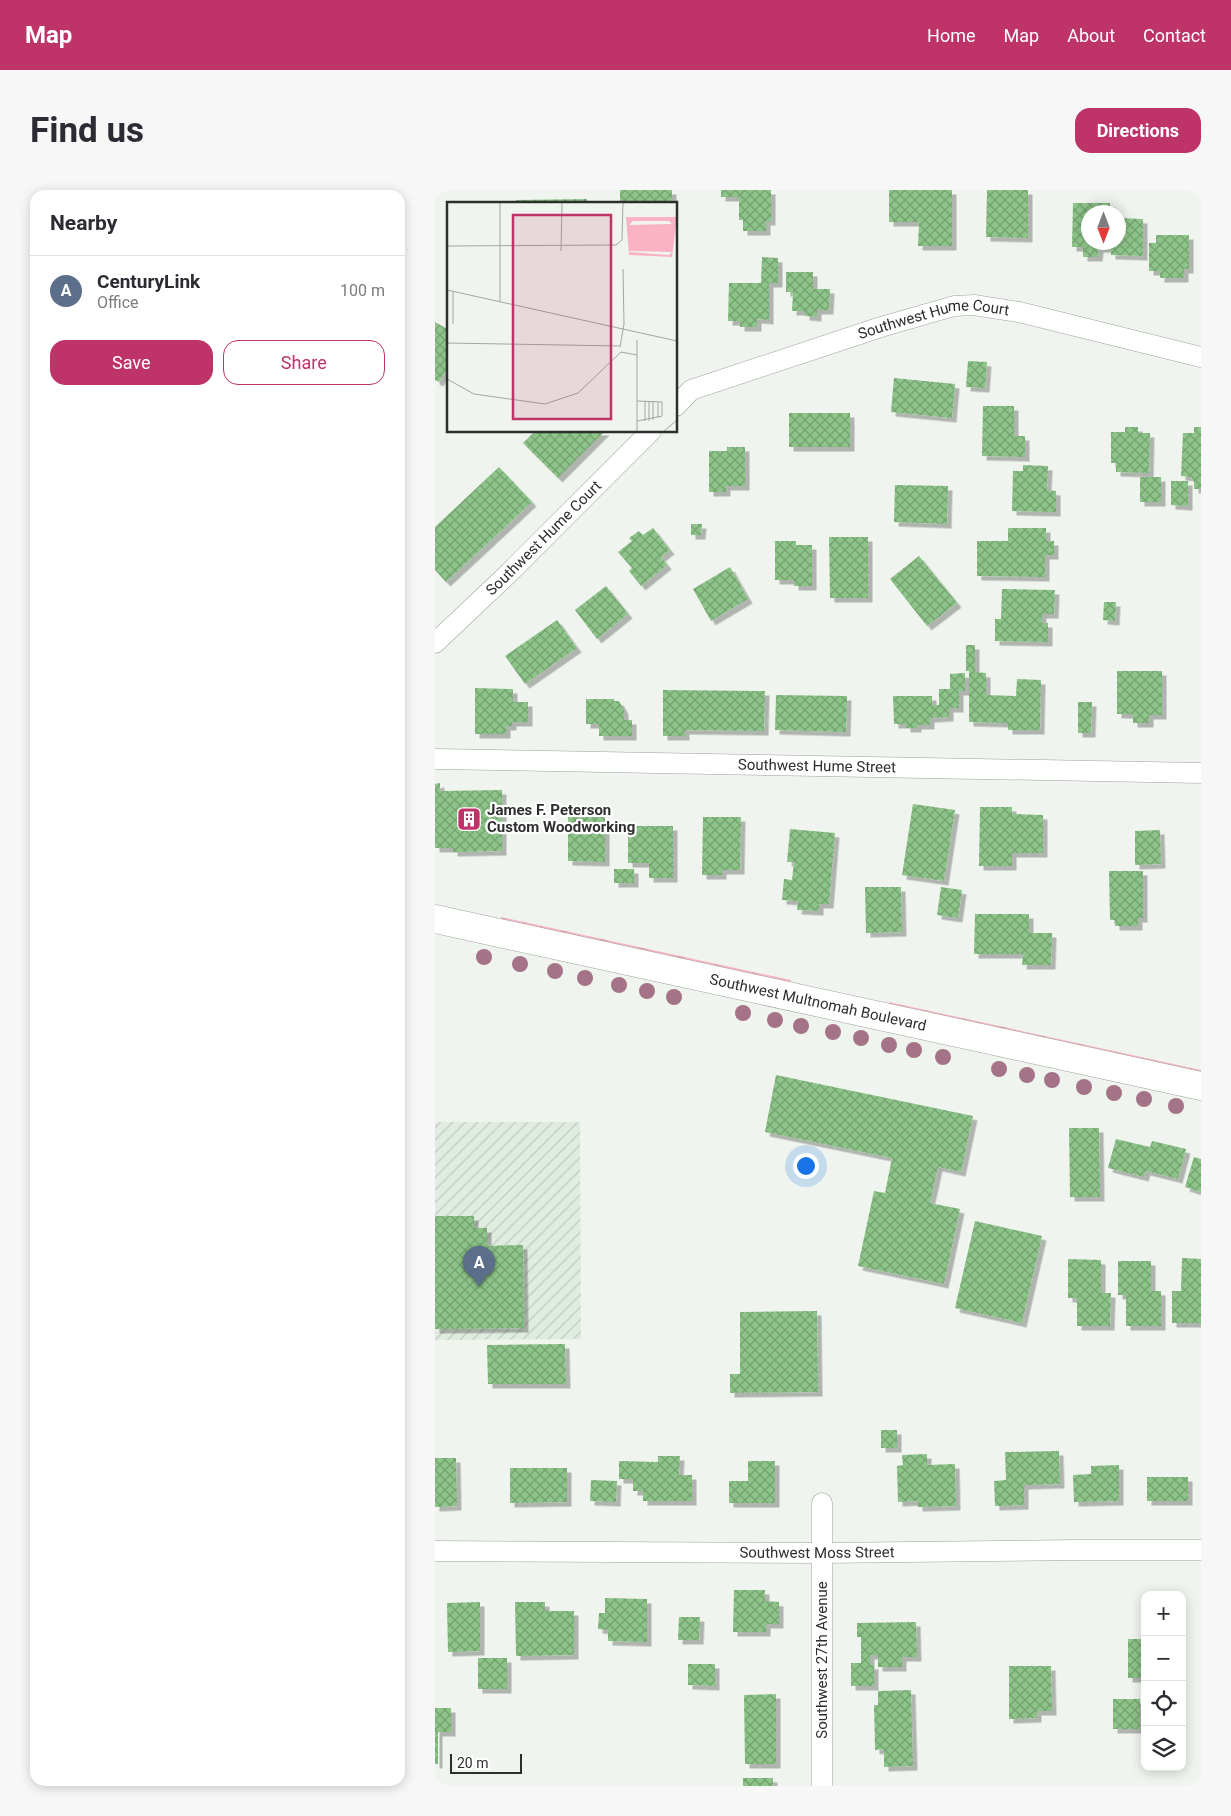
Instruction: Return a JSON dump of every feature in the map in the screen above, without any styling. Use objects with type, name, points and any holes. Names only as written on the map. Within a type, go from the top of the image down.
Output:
[{"type":"main road","name":"Southwest Multnomah Boulevard","points":[[435,919],[1201,1086]]},
{"type":"street","name":"Southwest Hume Court","points":[[677,405],[691,390],[881,327],[955,306],[974,305],[1019,312],[1201,357]]},
{"type":"street","name":"Southwest Hume Court","points":[[435,643],[508,574],[650,432]]},
{"type":"street","name":"Southwest Hume Street","points":[[435,759],[1201,773]]},
{"type":"street","name":"Southwest 27th Avenue","points":[[821,1786],[822,1503]]},
{"type":"street","name":"Southwest Moss Street","points":[[435,1550],[822,1553],[1201,1550]]},
{"type":"shaded area","points":[[435,1122],[580,1122],[581,1339],[435,1340]]},
{"type":"green space","points":[[501,917],[791,980],[790,983],[501,920]]},
{"type":"green space","points":[[889,1002],[1201,1070],[1201,1074],[889,1006]]},
{"type":"building","points":[[620,190],[672,190],[672,202],[620,202]]},
{"type":"building","points":[[721,190],[771,190],[771,221],[766,221],[766,231],[743,231],[743,220],[739,220],[739,197],[721,197]]},
{"type":"building","points":[[889,190],[952,190],[952,246],[918,246],[919,222],[889,222]]},
{"type":"building","points":[[987,190],[1028,190],[1028,238],[986,237]]},
{"type":"building","points":[[587,199],[587,202],[516,202],[516,200]]},
{"type":"building","points":[[1073,203],[1110,203],[1110,205],[1081,205],[1081,247],[1072,247]]},
{"type":"building","points":[[1126,218],[1143,219],[1143,256],[1111,255],[1111,250],[1126,250]]},
{"type":"building","points":[[1156,235],[1189,235],[1189,269],[1184,269],[1184,278],[1160,278],[1160,271],[1149,271],[1149,243],[1156,243]]},
{"type":"building","points":[[1083,250],[1099,250],[1098,257],[1083,257]]},
{"type":"building","points":[[762,257],[778,258],[778,283],[769,283],[769,320],[757,319],[757,327],[740,327],[740,321],[728,321],[729,283],[761,283]]},
{"type":"building","points":[[786,272],[813,272],[813,289],[830,289],[829,310],[817,310],[817,317],[805,316],[805,311],[792,311],[793,292],[786,292]]},
{"type":"building","points":[[435,322],[447,329],[447,368],[439,382],[435,380]]},
{"type":"building","points":[[968,361],[987,362],[985,388],[966,387]]},
{"type":"building","points":[[894,378],[955,384],[952,418],[891,412]]},
{"type":"building","points":[[983,406],[1014,406],[1014,436],[1025,436],[1025,457],[982,456]]},
{"type":"building","points":[[789,413],[850,413],[850,447],[789,447]]},
{"type":"building","points":[[1125,427],[1138,427],[1138,433],[1150,433],[1149,473],[1116,472],[1116,463],[1111,463],[1111,432],[1125,432]]},
{"type":"building","points":[[1194,427],[1201,427],[1201,489],[1194,489],[1194,482],[1191,477],[1181,476],[1183,433],[1194,433]]},
{"type":"building","points":[[534,432],[604,432],[558,478],[523,443]]},
{"type":"building","points":[[727,447],[745,447],[745,486],[726,486],[726,492],[709,492],[709,451],[727,451]]},
{"type":"building","points":[[1023,465],[1048,466],[1047,490],[1056,491],[1056,512],[1012,511],[1013,471],[1023,471]]},
{"type":"building","points":[[499,467],[532,502],[446,582],[435,570],[435,527]]},
{"type":"building","points":[[1140,477],[1161,477],[1161,502],[1140,502]]},
{"type":"building","points":[[1171,481],[1188,481],[1188,506],[1171,505]]},
{"type":"building","points":[[895,485],[948,486],[947,524],[894,522]]},
{"type":"building","points":[[691,524],[702,524],[701,535],[691,535]]},
{"type":"building","points":[[653,528],[670,550],[661,557],[667,565],[641,586],[629,571],[632,568],[618,552],[632,541],[629,538],[639,531],[643,535]]},
{"type":"building","points":[[1008,528],[1046,528],[1046,541],[1054,541],[1054,555],[1045,555],[1045,577],[977,576],[977,541],[1008,541]]},
{"type":"building","points":[[829,537],[868,537],[868,598],[830,598]]},
{"type":"building","points":[[775,541],[796,541],[796,545],[812,545],[812,586],[794,586],[794,580],[775,580]]},
{"type":"building","points":[[919,556],[957,603],[927,626],[890,579]]},
{"type":"building","points":[[730,567],[748,599],[711,621],[693,589]]},
{"type":"building","points":[[606,586],[628,614],[597,639],[575,610]]},
{"type":"building","points":[[1002,589],[1055,590],[1054,614],[1042,614],[1042,623],[1048,623],[1048,642],[995,641],[995,619],[1001,619]]},
{"type":"building","points":[[1104,602],[1116,602],[1115,621],[1103,620]]},
{"type":"building","points":[[557,620],[577,648],[525,684],[505,656]]},
{"type":"building","points":[[966,645],[975,645],[975,672],[986,673],[986,695],[1016,696],[1017,679],[1041,680],[1040,730],[1008,730],[1008,723],[969,722],[969,671],[966,671]]},
{"type":"building","points":[[1117,671],[1162,671],[1162,715],[1149,715],[1149,723],[1133,723],[1133,714],[1117,714]]},
{"type":"building","points":[[965,673],[965,691],[959,691],[959,708],[949,708],[949,717],[930,718],[930,725],[917,725],[917,728],[906,728],[906,724],[894,724],[893,696],[932,696],[932,705],[939,705],[939,689],[950,689],[950,674]]},
{"type":"building","points":[[475,688],[513,689],[513,702],[528,702],[528,722],[512,722],[512,726],[506,726],[506,734],[475,734]]},
{"type":"building","points":[[663,690],[765,691],[764,731],[685,730],[685,736],[663,736]]},
{"type":"building","points":[[776,695],[847,696],[846,732],[775,730]]},
{"type":"building","points":[[586,699],[614,699],[614,701],[619,701],[624,710],[624,720],[632,720],[632,736],[599,736],[599,724],[586,724]]},
{"type":"building","points":[[1078,702],[1092,702],[1091,733],[1078,733]]},
{"type":"building","name":"James F. Peterson Custom Woodworking","points":[[440,783],[440,791],[502,790],[502,851],[453,852],[453,848],[435,848],[435,784]]},
{"type":"building","points":[[913,804],[955,810],[944,881],[902,875]]},
{"type":"building","points":[[980,807],[1012,807],[1012,814],[1043,815],[1043,853],[1012,853],[1012,866],[979,866]]},
{"type":"building","points":[[568,817],[605,817],[605,862],[568,861]]},
{"type":"building","points":[[703,817],[741,817],[740,870],[722,870],[722,875],[702,875]]},
{"type":"building","points":[[628,826],[673,826],[673,878],[649,878],[649,863],[628,863]]},
{"type":"building","points":[[790,829],[835,833],[829,904],[819,904],[819,911],[797,910],[798,901],[782,900],[784,879],[792,880],[794,862],[787,862]]},
{"type":"building","points":[[1160,830],[1161,864],[1135,865],[1135,831]]},
{"type":"building","points":[[614,869],[634,869],[634,883],[614,883]]},
{"type":"building","points":[[1109,871],[1143,871],[1143,918],[1138,918],[1138,926],[1115,926],[1115,920],[1110,920]]},
{"type":"building","points":[[865,887],[901,887],[902,932],[866,933]]},
{"type":"building","points":[[941,887],[962,890],[958,918],[937,915]]},
{"type":"building","points":[[975,914],[1029,914],[1029,933],[1052,933],[1051,965],[1022,965],[1023,954],[974,954]]},
{"type":"building","points":[[776,1075],[973,1116],[961,1172],[938,1167],[930,1203],[960,1209],[944,1284],[858,1266],[874,1191],[885,1193],[892,1158],[765,1132]]},
{"type":"building","points":[[1069,1128],[1099,1128],[1100,1197],[1070,1197]]},
{"type":"building","points":[[1116,1139],[1150,1147],[1152,1141],[1186,1149],[1178,1179],[1146,1171],[1144,1177],[1108,1168]]},
{"type":"building","points":[[1194,1157],[1201,1159],[1201,1192],[1185,1187]]},
{"type":"building","points":[[435,1216],[474,1216],[474,1228],[487,1228],[487,1246],[523,1245],[524,1328],[435,1329]]},
{"type":"building","points":[[975,1221],[1042,1236],[1022,1323],[955,1308]]},
{"type":"building","points":[[1182,1258],[1201,1259],[1201,1323],[1172,1323],[1172,1291],[1181,1291]]},
{"type":"building","points":[[1068,1259],[1101,1260],[1101,1293],[1111,1293],[1110,1326],[1077,1326],[1077,1298],[1068,1298]]},
{"type":"building","points":[[1118,1261],[1151,1261],[1151,1291],[1161,1291],[1161,1326],[1126,1326],[1126,1295],[1118,1295]]},
{"type":"building","points":[[817,1311],[818,1392],[730,1393],[730,1374],[740,1374],[740,1312]]},
{"type":"building","points":[[565,1344],[566,1384],[488,1384],[487,1345]]},
{"type":"building","points":[[881,1430],[897,1430],[897,1448],[881,1448]]},
{"type":"building","points":[[1059,1451],[1060,1484],[1024,1485],[1024,1505],[995,1506],[994,1481],[1006,1480],[1005,1452]]},
{"type":"building","points":[[927,1454],[927,1465],[955,1464],[956,1506],[918,1507],[918,1501],[898,1502],[897,1466],[903,1465],[902,1455]]},
{"type":"building","points":[[658,1456],[680,1456],[679,1475],[692,1475],[692,1501],[643,1501],[643,1491],[633,1491],[633,1479],[619,1479],[619,1461],[658,1462]]},
{"type":"building","points":[[435,1458],[456,1458],[457,1506],[435,1507]]},
{"type":"building","points":[[748,1461],[775,1461],[775,1503],[729,1503],[729,1481],[748,1481]]},
{"type":"building","points":[[1119,1465],[1119,1501],[1074,1502],[1073,1475],[1091,1474],[1091,1466]]},
{"type":"building","points":[[510,1468],[567,1468],[567,1502],[510,1503]]},
{"type":"building","points":[[1147,1477],[1188,1477],[1188,1501],[1147,1501]]},
{"type":"building","points":[[591,1480],[617,1481],[616,1502],[590,1501]]},
{"type":"building","points":[[734,1590],[765,1590],[765,1601],[779,1602],[779,1624],[766,1624],[766,1632],[733,1632]]},
{"type":"building","points":[[605,1598],[647,1599],[647,1642],[608,1641],[608,1630],[598,1629],[599,1613],[605,1613]]},
{"type":"building","points":[[480,1602],[480,1651],[448,1652],[447,1603]]},
{"type":"building","points":[[515,1602],[545,1602],[545,1611],[574,1611],[574,1655],[516,1656]]},
{"type":"building","points":[[679,1617],[700,1617],[699,1640],[678,1640]]},
{"type":"building","points":[[916,1622],[917,1657],[902,1657],[902,1667],[878,1667],[878,1655],[870,1655],[870,1665],[874,1665],[874,1686],[851,1686],[851,1663],[861,1663],[861,1637],[857,1637],[857,1623]]},
{"type":"building","points":[[1128,1639],[1141,1639],[1141,1678],[1128,1678]]},
{"type":"building","points":[[478,1658],[507,1658],[507,1689],[478,1689]]},
{"type":"building","points":[[688,1664],[715,1664],[715,1686],[688,1685]]},
{"type":"building","points":[[1009,1666],[1051,1666],[1052,1711],[1037,1711],[1037,1718],[1009,1719]]},
{"type":"building","points":[[911,1690],[913,1766],[884,1767],[884,1749],[875,1750],[874,1705],[878,1705],[878,1691]]},
{"type":"building","points":[[776,1694],[776,1764],[745,1764],[744,1695]]},
{"type":"building","points":[[1113,1699],[1140,1699],[1140,1729],[1113,1729]]},
{"type":"building","points":[[435,1708],[451,1708],[451,1732],[438,1732],[438,1764],[435,1764]]},
{"type":"building","points":[[743,1778],[773,1778],[773,1786],[743,1786]]},
{"type":"place","name":"James F. Peterson Custom Woodworking","points":[[469,819]]},
{"type":"place","name":"CenturyLink","points":[[479,1287]]}]
